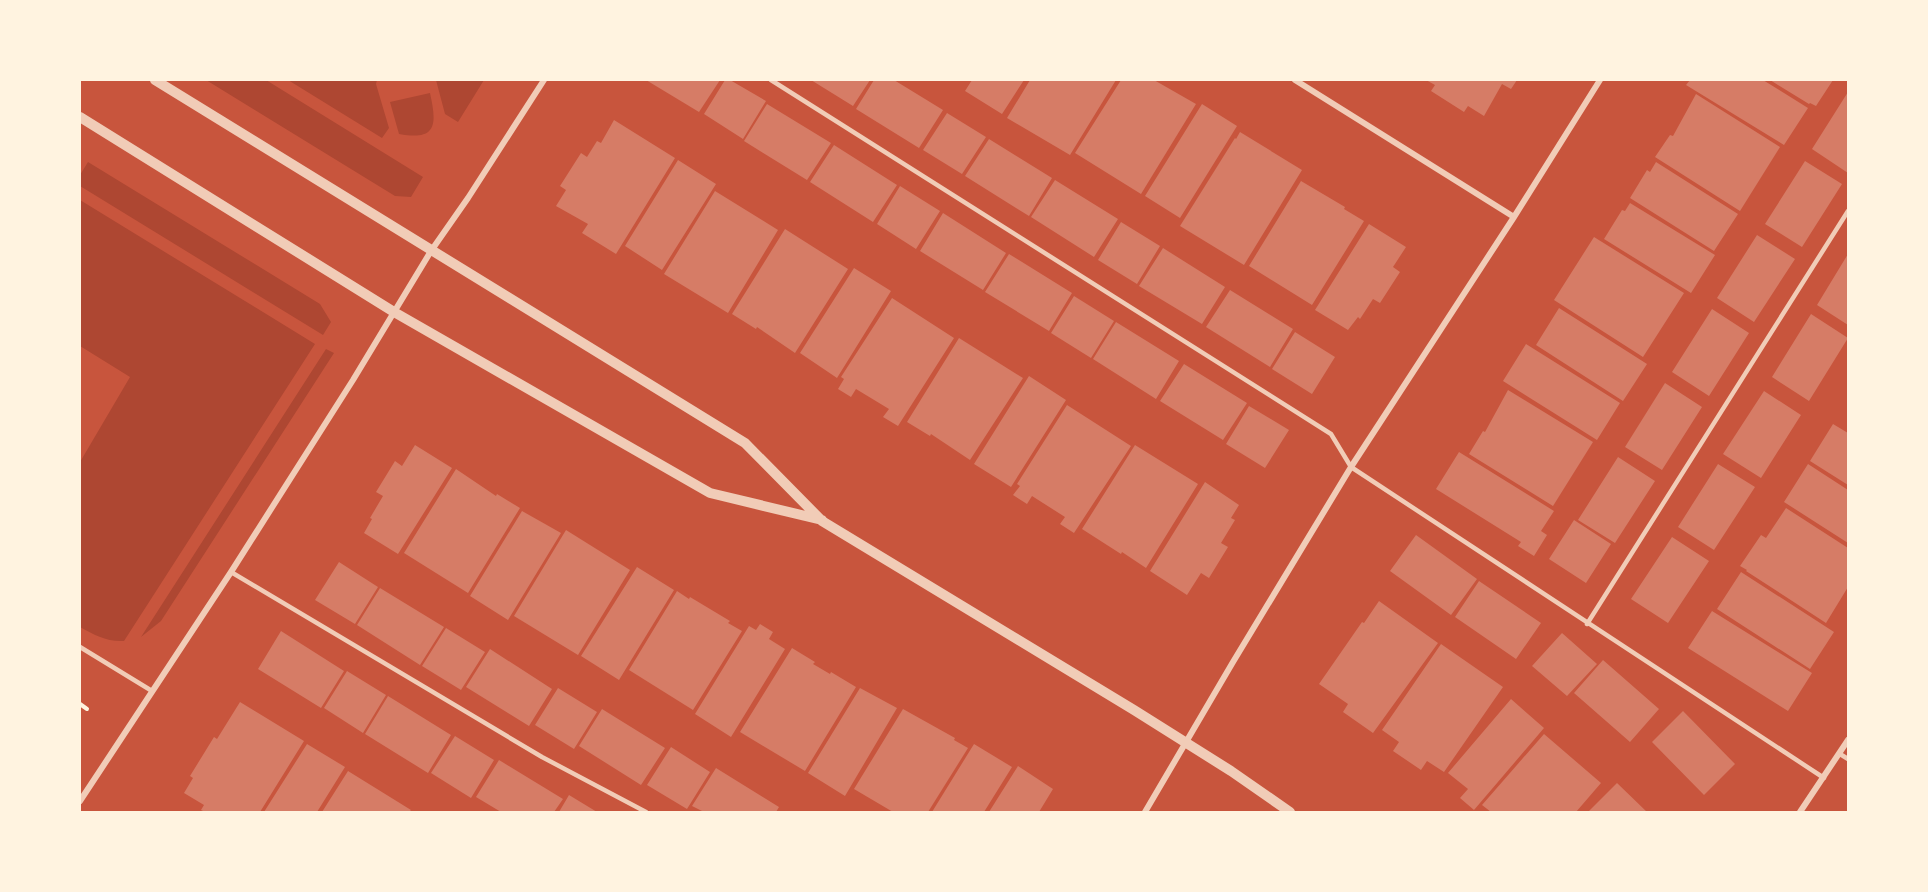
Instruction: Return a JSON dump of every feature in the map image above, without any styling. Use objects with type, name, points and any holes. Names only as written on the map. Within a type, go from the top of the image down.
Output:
[{"type":"street","points":[[155,80],[745,443],[822,520],[1185,742],[1290,813]]},
{"type":"street","points":[[80,801],[231,572],[431,251],[544,80]]},
{"type":"street","points":[[1295,80],[1514,218]]},
{"type":"street","points":[[1145,813],[1185,742],[1351,466],[1514,218],[1600,80]]},
{"type":"street","points":[[80,117],[394,312],[710,493],[822,520]]},
{"type":"street","points":[[1800,813],[1848,740]]},
{"type":"lane","points":[[771,80],[1331,434],[1351,466],[1587,624],[1824,778]]},
{"type":"lane","points":[[1587,624],[1848,211]]},
{"type":"lane","points":[[231,572],[542,757],[646,813]]},
{"type":"lane","points":[[80,647],[153,691]]},
{"type":"lane","points":[[1840,754],[1848,759]]},
{"type":"path","points":[[80,704],[87,709]]},
{"type":"shaded area","points":[[206,80],[266,80],[423,177],[411,197],[395,196]]},
{"type":"shaded area","points":[[288,80],[377,80],[376,84],[389,128],[382,138]]},
{"type":"shaded area","points":[[436,80],[484,80],[458,122],[445,114]]},
{"type":"shaded area","points":[[430,93],[433,114],[431,128],[427,133],[421,135],[399,134],[390,102]]},
{"type":"shaded area","points":[[88,162],[320,304],[331,322],[323,335],[80,186],[80,175]]},
{"type":"shaded area","points":[[80,200],[315,344],[124,641],[106,639],[80,627],[80,462],[130,377],[80,346]]},
{"type":"shaded area","points":[[326,349],[334,353],[161,621],[141,637]]},
{"type":"building","points":[[646,80],[720,80],[699,112]]},
{"type":"building","points":[[725,80],[730,80],[766,101],[743,139],[704,114]]},
{"type":"building","points":[[811,80],[870,80],[853,106]]},
{"type":"building","points":[[874,80],[894,80],[943,110],[919,148],[856,109]]},
{"type":"building","points":[[972,80],[1024,80],[1002,114],[965,91]]},
{"type":"building","points":[[1030,80],[1116,80],[1070,155],[1007,118]]},
{"type":"building","points":[[1121,80],[1154,80],[1196,104],[1141,194],[1075,153]]},
{"type":"building","points":[[1426,80],[1517,80],[1511,89],[1502,84],[1484,116],[1468,106],[1464,112],[1431,91],[1435,85]]},
{"type":"building","points":[[1690,80],[1763,80],[1808,108],[1784,145],[1686,85]]},
{"type":"building","points":[[1770,80],[1833,80],[1816,106]]},
{"type":"building","points":[[1848,92],[1848,173],[1812,149]]},
{"type":"building","points":[[1696,94],[1780,147],[1740,211],[1655,157],[1670,135],[1673,136]]},
{"type":"building","points":[[767,104],[831,143],[807,180],[744,141]]},
{"type":"building","points":[[1202,104],[1237,126],[1180,218],[1145,196]]},
{"type":"building","points":[[947,113],[986,137],[962,174],[923,150]]},
{"type":"building","points":[[614,120],[675,158],[616,254],[582,233],[588,224],[556,206],[566,190],[560,186],[581,153],[587,157],[597,141],[601,143]]},
{"type":"building","points":[[1240,132],[1302,170],[1244,265],[1180,226]]},
{"type":"building","points":[[989,139],[1052,178],[1029,216],[965,176]]},
{"type":"building","points":[[834,145],[897,185],[873,222],[810,182]]},
{"type":"building","points":[[678,160],[716,184],[662,270],[625,246]]},
{"type":"building","points":[[1805,161],[1842,184],[1802,247],[1765,224]]},
{"type":"building","points":[[1656,162],[1738,214],[1714,251],[1630,198],[1647,170],[1650,172]]},
{"type":"building","points":[[1055,180],[1118,219],[1094,257],[1031,217]]},
{"type":"building","points":[[1301,181],[1364,221],[1312,305],[1249,266]]},
{"type":"building","points":[[900,186],[940,211],[916,249],[877,224]]},
{"type":"building","points":[[715,191],[778,230],[728,313],[664,274]]},
{"type":"building","points":[[1630,203],[1715,255],[1691,293],[1604,239],[1622,210],[1625,211]]},
{"type":"building","points":[[943,213],[1006,253],[983,290],[920,251]]},
{"type":"building","points":[[1121,222],[1160,246],[1137,284],[1098,260]]},
{"type":"building","points":[[1369,224],[1406,247],[1393,267],[1400,272],[1380,303],[1373,299],[1360,319],[1358,317],[1348,330],[1315,310]]},
{"type":"building","points":[[785,229],[848,269],[795,353],[757,327],[756,329],[732,314]]},
{"type":"building","points":[[1757,235],[1795,259],[1754,322],[1717,298]]},
{"type":"building","points":[[1594,237],[1684,293],[1643,357],[1554,300]]},
{"type":"building","points":[[1163,248],[1225,287],[1202,324],[1139,286]]},
{"type":"building","points":[[1009,254],[1072,293],[1049,331],[985,292]]},
{"type":"building","points":[[1848,254],[1848,325],[1817,305]]},
{"type":"building","points":[[854,268],[891,291],[837,378],[800,353]]},
{"type":"building","points":[[1230,290],[1293,329],[1270,367],[1206,327]]},
{"type":"building","points":[[1074,296],[1114,321],[1091,358],[1051,333]]},
{"type":"building","points":[[892,298],[954,338],[898,426],[883,417],[889,409],[856,389],[851,397],[838,389],[844,379],[841,377]]},
{"type":"building","points":[[1559,308],[1647,364],[1623,401],[1536,345]]},
{"type":"building","points":[[1712,309],[1749,333],[1709,396],[1672,372]]},
{"type":"building","points":[[1811,314],[1848,338],[1809,401],[1772,377]]},
{"type":"building","points":[[1116,322],[1179,361],[1156,399],[1093,359]]},
{"type":"building","points":[[1295,332],[1335,357],[1312,394],[1272,369]]},
{"type":"building","points":[[959,338],[1023,378],[970,460],[931,434],[930,436],[907,422]]},
{"type":"building","points":[[1526,344],[1620,403],[1597,440],[1503,381]]},
{"type":"building","points":[[1184,364],[1247,403],[1223,440],[1160,401]]},
{"type":"building","points":[[1029,376],[1066,400],[1011,487],[974,464]]},
{"type":"building","points":[[1665,383],[1702,407],[1662,470],[1625,447]]},
{"type":"building","points":[[1508,390],[1593,442],[1553,506],[1469,454],[1483,431],[1485,432]]},
{"type":"building","points":[[1764,391],[1801,415],[1761,478],[1723,454]]},
{"type":"building","points":[[1067,405],[1131,446],[1074,533],[1060,524],[1065,517],[1032,496],[1027,504],[1013,495],[1020,486],[1017,484]]},
{"type":"building","points":[[1249,406],[1289,430],[1265,468],[1226,444]]},
{"type":"building","points":[[1833,424],[1848,433],[1848,485],[1810,461]]},
{"type":"building","points":[[415,445],[452,468],[398,554],[364,533],[383,496],[376,492],[395,461],[402,466]]},
{"type":"building","points":[[1135,445],[1198,484],[1146,568],[1082,529]]},
{"type":"building","points":[[1459,452],[1554,511],[1541,531],[1547,535],[1534,556],[1518,546],[1521,542],[1436,489]]},
{"type":"building","points":[[1618,457],[1655,481],[1615,543],[1578,520]]},
{"type":"building","points":[[1718,464],[1755,487],[1714,550],[1678,527]]},
{"type":"building","points":[[1808,464],[1848,490],[1848,543],[1784,502]]},
{"type":"building","points":[[456,469],[496,496],[497,494],[520,508],[468,593],[404,553]]},
{"type":"building","points":[[1205,482],[1239,505],[1231,518],[1235,520],[1221,543],[1228,547],[1209,578],[1201,573],[1187,595],[1150,571]]},
{"type":"building","points":[[1786,508],[1848,548],[1848,587],[1826,623],[1740,566],[1761,535],[1766,538]]},
{"type":"building","points":[[522,511],[561,533],[508,620],[470,596]]},
{"type":"building","points":[[1574,520],[1611,544],[1586,583],[1549,559]]},
{"type":"building","points":[[566,530],[630,570],[578,655],[514,616]]},
{"type":"building","points":[[1416,535],[1477,579],[1451,615],[1390,571]]},
{"type":"building","points":[[1672,537],[1709,561],[1668,623],[1631,599]]},
{"type":"building","points":[[339,562],[378,587],[355,624],[315,600]]},
{"type":"building","points":[[637,567],[674,590],[619,680],[581,656]]},
{"type":"building","points":[[1741,572],[1834,632],[1810,669],[1717,609]]},
{"type":"building","points":[[1479,581],[1541,623],[1516,659],[1455,617]]},
{"type":"building","points":[[380,588],[444,627],[420,665],[357,625]]},
{"type":"building","points":[[677,591],[730,621],[728,623],[742,631],[693,710],[629,670]]},
{"type":"building","points":[[1379,601],[1438,643],[1373,733],[1343,712],[1348,704],[1319,684]]},
{"type":"building","points":[[1712,611],[1812,673],[1788,711],[1688,648]]},
{"type":"building","points":[[760,624],[773,632],[769,639],[785,649],[731,737],[695,714],[749,626],[756,630]]},
{"type":"building","points":[[446,628],[485,652],[461,690],[422,666]]},
{"type":"building","points":[[281,631],[344,671],[321,708],[258,669]]},
{"type":"building","points":[[1562,633],[1597,664],[1567,696],[1532,666]]},
{"type":"building","points":[[1441,644],[1503,687],[1444,772],[1427,761],[1421,770],[1393,751],[1399,742],[1382,730]]},
{"type":"building","points":[[792,648],[815,662],[813,664],[856,687],[805,771],[740,732]]},
{"type":"building","points":[[490,649],[552,689],[529,726],[466,687]]},
{"type":"building","points":[[1603,660],[1659,709],[1630,742],[1574,693]]},
{"type":"building","points":[[347,671],[386,695],[363,733],[324,708]]},
{"type":"building","points":[[558,688],[597,712],[574,749],[535,725]]},
{"type":"building","points":[[860,688],[897,708],[845,796],[808,773]]},
{"type":"building","points":[[388,696],[451,735],[428,773],[365,734]]},
{"type":"building","points":[[1511,699],[1544,728],[1474,810],[1460,798],[1468,789],[1448,773]]},
{"type":"building","points":[[240,702],[304,741],[260,812],[205,812],[201,810],[204,805],[184,793],[193,778],[190,776],[214,737],[217,739]]},
{"type":"building","points":[[602,709],[665,748],[641,785],[579,746]]},
{"type":"building","points":[[903,709],[955,738],[954,740],[968,748],[928,812],[893,812],[854,789]]},
{"type":"building","points":[[1683,711],[1735,764],[1704,795],[1652,742]]},
{"type":"building","points":[[1544,734],[1601,783],[1576,812],[1491,812],[1482,805]]},
{"type":"building","points":[[455,736],[494,760],[471,798],[431,773]]},
{"type":"building","points":[[307,744],[345,767],[317,812],[264,812]]},
{"type":"building","points":[[974,744],[1012,767],[984,812],[932,812]]},
{"type":"building","points":[[671,747],[710,772],[687,809],[647,785]]},
{"type":"building","points":[[499,760],[563,799],[554,812],[501,812],[476,797]]},
{"type":"building","points":[[1018,766],[1053,789],[1039,812],[989,812]]},
{"type":"building","points":[[716,768],[779,807],[776,812],[704,812],[692,806]]},
{"type":"building","points":[[348,771],[411,810],[409,812],[322,812]]},
{"type":"building","points":[[1617,783],[1647,812],[1588,812]]},
{"type":"building","points":[[569,795],[597,812],[559,812]]}]
